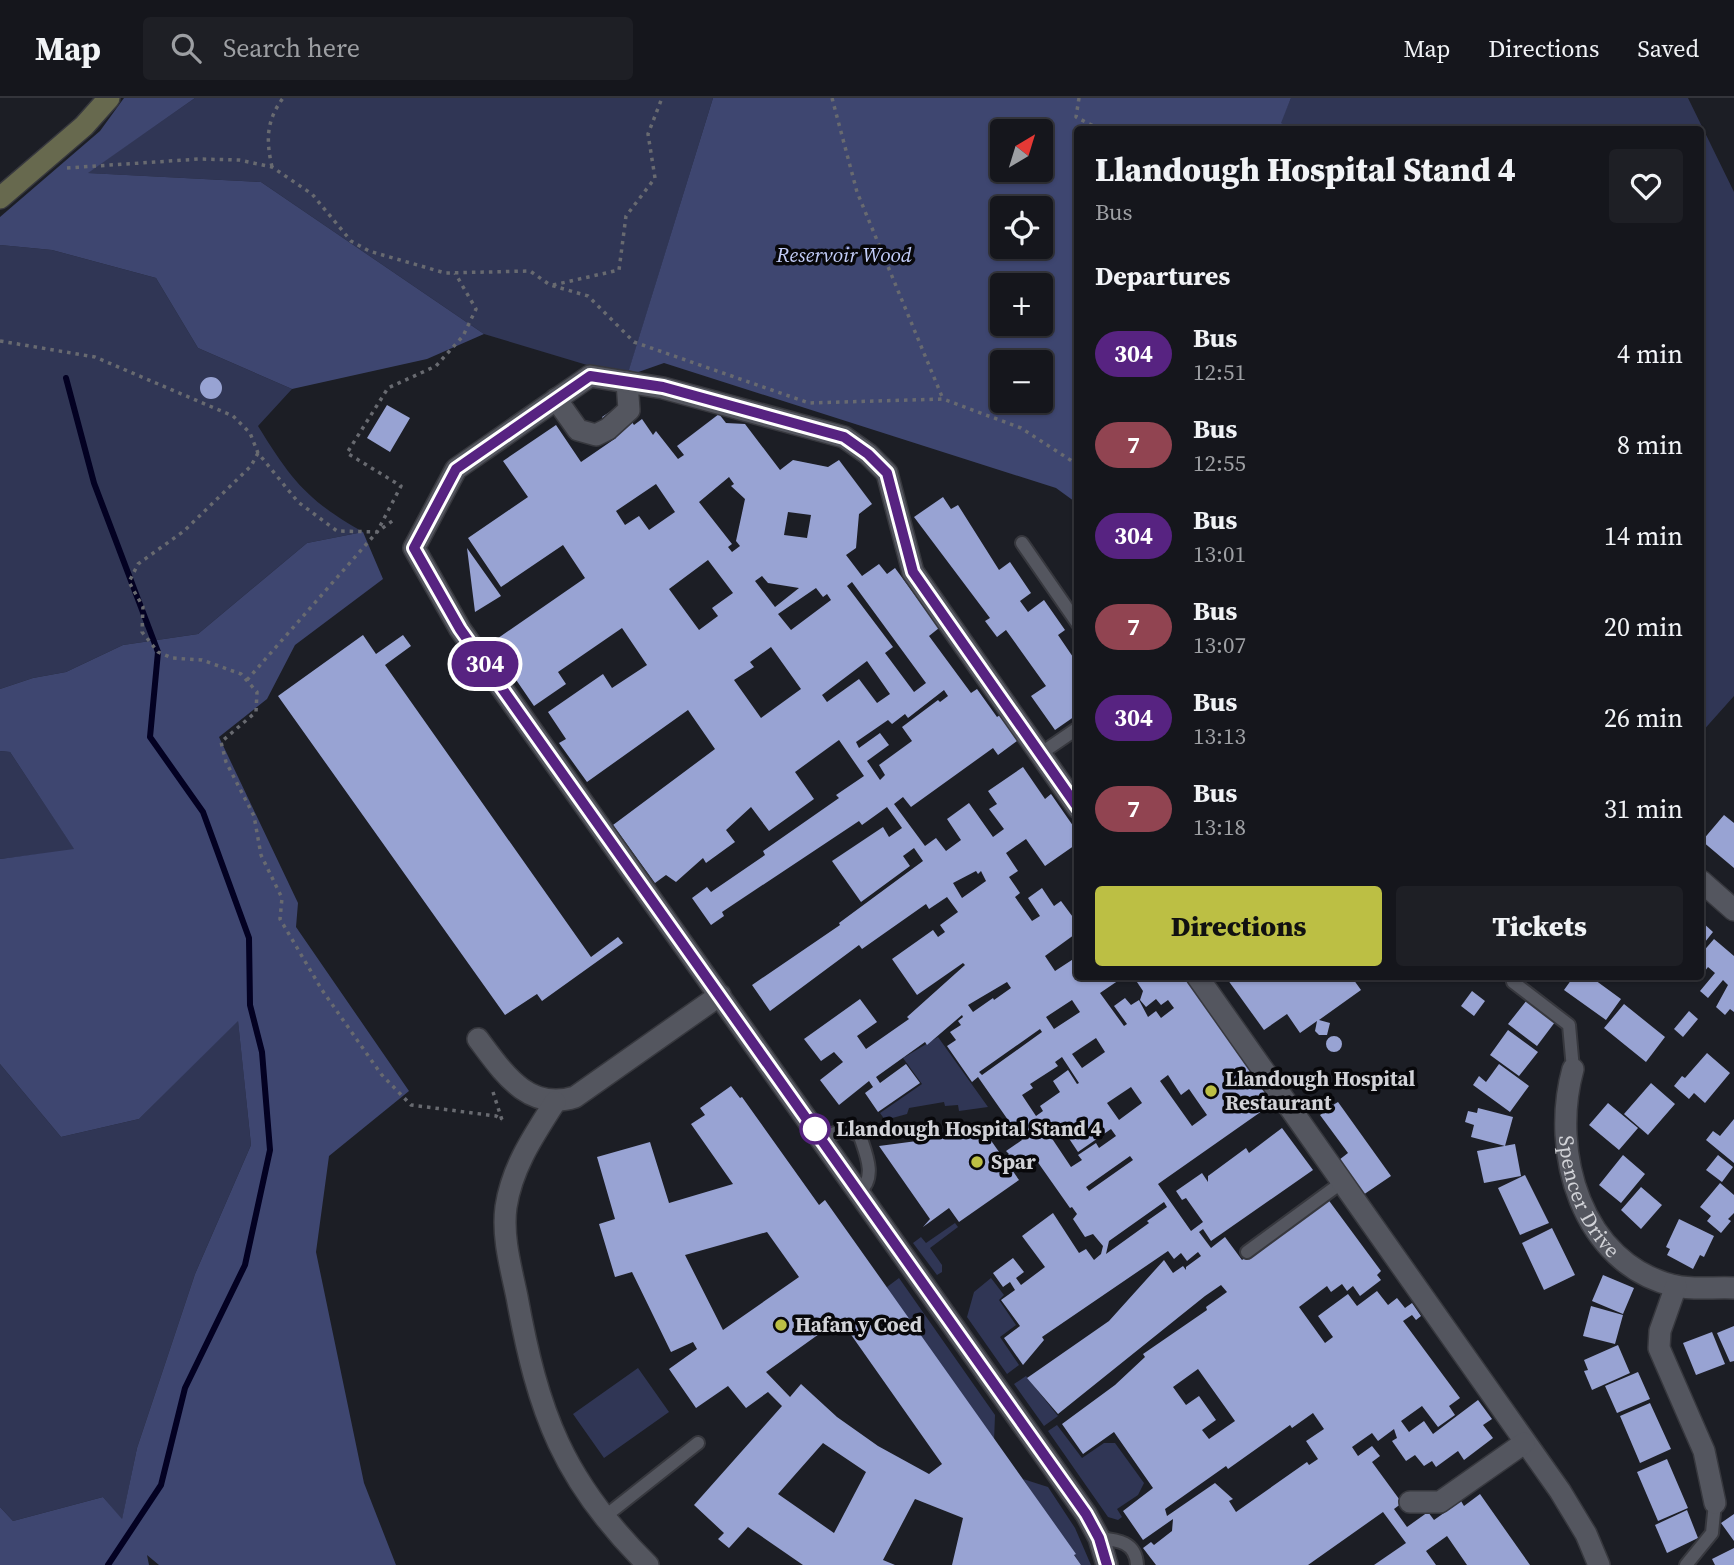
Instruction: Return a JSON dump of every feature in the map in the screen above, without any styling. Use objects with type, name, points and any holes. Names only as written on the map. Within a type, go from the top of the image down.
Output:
[{"type":"street","points":[[0,198],[84,126],[109,98]]},
{"type":"street","points":[[1074,802],[913,572],[887,473],[868,454],[844,437],[663,387],[590,376],[456,469],[414,548],[460,629],[1086,1514],[1099,1538],[1107,1565]]},
{"type":"street","points":[[556,399],[578,430],[596,435],[608,429],[629,410],[627,382]]},
{"type":"street","points":[[1704,884],[1733,908]]},
{"type":"street","points":[[1200,980],[1524,1443],[1586,1534],[1599,1565]]},
{"type":"street","points":[[478,1039],[521,1090],[532,1097],[555,1101],[575,1097],[720,995]]},
{"type":"street","name":"Spencer Drive","points":[[1573,1069],[1566,1093],[1565,1151],[1593,1227],[1605,1244],[1636,1269],[1676,1286],[1734,1288]]},
{"type":"street","points":[[555,1101],[522,1156],[507,1206],[506,1241],[523,1332],[545,1418],[576,1479],[603,1518],[648,1565]]},
{"type":"street","points":[[1676,1286],[1660,1331],[1659,1348],[1704,1451],[1716,1503]]},
{"type":"street","points":[[1410,1503],[1440,1502],[1524,1443]]},
{"type":"lane","points":[[1022,543],[1074,618]]},
{"type":"lane","points":[[1040,754],[1074,731]]},
{"type":"lane","points":[[1513,982],[1569,1025],[1573,1069]]},
{"type":"lane","points":[[822,1139],[843,1130],[851,1130],[860,1136],[870,1177],[867,1186],[859,1192]]},
{"type":"lane","points":[[1247,1252],[1341,1183]]},
{"type":"lane","points":[[603,1518],[698,1443]]},
{"type":"lane","points":[[1686,1565],[1712,1533],[1716,1503]]},
{"type":"lane","points":[[1099,1538],[1130,1546],[1136,1554],[1137,1565]]},
{"type":"path","points":[[272,167],[267,142],[271,115],[283,98]]},
{"type":"path","points":[[551,285],[620,270],[626,216],[655,178],[648,134],[662,98]]},
{"type":"path","points":[[832,98],[857,192],[943,399]]},
{"type":"path","points":[[1079,98],[1076,117],[1093,126]]},
{"type":"path","points":[[29,175],[40,179],[58,169],[199,159],[239,160],[272,167],[312,194],[351,241],[369,251],[413,265],[455,273],[530,271],[551,285],[588,296],[634,342],[809,403],[943,399],[1021,428],[1074,462]]},
{"type":"path","points":[[247,680],[377,532],[401,486],[347,453],[388,388],[436,366],[463,336],[476,309],[455,273]]},
{"type":"path","points":[[0,341],[95,357],[233,416],[250,433],[258,453],[298,502],[337,531],[377,532],[395,520]]},
{"type":"path","points":[[258,453],[251,466],[184,531],[138,564],[130,582],[143,607],[142,632],[158,652],[172,657],[202,660],[241,674],[257,692],[256,712],[221,742],[226,762],[254,816],[261,855],[282,898],[280,919],[298,952],[381,1074],[400,1097],[411,1105],[496,1116],[502,1120]]},
{"type":"shaded area","points":[[195,98],[713,98],[627,377],[484,334],[261,182],[87,173]]},
{"type":"shaded area","points":[[1291,98],[1688,98],[1702,126],[1285,126],[1280,123]]},
{"type":"shaded area","points":[[1704,131],[1734,192],[1734,696],[1704,730]]},
{"type":"shaded area","points":[[0,245],[52,250],[156,278],[198,348],[292,389],[258,426],[302,488],[328,510],[363,532],[307,543],[198,634],[123,645],[66,672],[33,678],[0,689]]},
{"type":"shaded area","points":[[0,751],[10,752],[75,850],[0,859]]},
{"type":"shaded area","points":[[238,1020],[251,1145],[195,1274],[137,1448],[122,1520],[103,1497],[13,1521],[0,1507],[0,1064],[61,1137],[139,1119]]},
{"type":"shaded area","points":[[938,1037],[988,1107],[959,1111],[958,1105],[945,1106],[944,1102],[909,1108],[907,1114],[885,1120],[880,1113],[922,1084],[903,1058]]},
{"type":"shaded area","points":[[955,1223],[958,1227],[930,1248],[942,1265],[942,1272],[937,1275],[913,1243],[921,1237],[926,1243]]},
{"type":"shaded area","points":[[899,1278],[995,1415],[994,1442],[890,1295],[887,1287]]},
{"type":"shaded area","points":[[991,1278],[1004,1295],[999,1300],[1016,1325],[1000,1337],[1019,1365],[1007,1374],[967,1317],[974,1292]]},
{"type":"shaded area","points":[[638,1368],[669,1412],[604,1458],[573,1414]]},
{"type":"shaded area","points":[[1026,1376],[1058,1416],[1044,1426],[1014,1384]]},
{"type":"shaded area","points":[[1057,1425],[1082,1458],[1104,1443],[1115,1443],[1144,1483],[1138,1495],[1117,1509],[1122,1517],[1118,1520],[1108,1517],[1048,1431]]},
{"type":"shaded area","points":[[1023,1479],[1048,1487],[1075,1528],[1091,1565],[1081,1565]]},
{"type":"green space","points":[[124,98],[195,98],[88,173],[261,182],[484,334],[427,359],[292,389],[198,348],[156,278],[52,250],[0,245],[0,217],[100,131]]},
{"type":"green space","name":"Reservoir Wood","points":[[713,98],[1291,98],[1281,123],[1286,126],[1074,126],[1074,501],[1056,488],[664,363],[627,376]]},
{"type":"green space","points":[[363,532],[383,579],[295,645],[267,699],[219,737],[298,903],[296,927],[409,1091],[329,1156],[316,1252],[364,1483],[396,1565],[159,1565],[147,1555],[149,1565],[0,1565],[0,1507],[13,1521],[103,1497],[122,1519],[137,1448],[195,1274],[251,1145],[238,1021],[139,1119],[61,1137],[0,1064],[0,859],[74,849],[10,752],[0,751],[0,689],[33,678],[66,672],[123,645],[198,634],[307,543]]},
{"type":"building","points":[[211,377],[219,380],[222,388],[219,396],[211,399],[203,396],[200,388],[203,380]]},
{"type":"building","points":[[387,405],[410,418],[390,452],[367,438]]},
{"type":"building","points":[[620,405],[634,425],[642,419],[653,435],[656,431],[678,459],[684,455],[677,446],[719,414],[726,423],[745,424],[780,470],[793,460],[828,467],[839,460],[872,504],[859,514],[856,548],[846,555],[862,576],[879,564],[887,574],[895,568],[939,628],[929,636],[971,693],[977,689],[997,717],[1003,713],[1021,738],[998,755],[993,748],[911,807],[903,797],[894,804],[925,846],[936,838],[946,851],[961,840],[947,819],[969,803],[993,837],[1004,829],[989,809],[997,804],[988,791],[1023,767],[1045,799],[1051,794],[1074,827],[1074,846],[1045,866],[1026,839],[1006,853],[1018,871],[1009,877],[1020,893],[1015,897],[1032,921],[1040,916],[1028,898],[1042,888],[1054,906],[1061,901],[1074,919],[1074,935],[1045,956],[1055,971],[1074,959],[1074,980],[1119,980],[1100,993],[1124,1026],[1127,1024],[1114,1006],[1125,998],[1131,1005],[1139,1000],[1148,1017],[1156,1011],[1161,1018],[1174,1008],[1168,1000],[1161,1005],[1156,999],[1146,1007],[1140,1000],[1143,991],[1136,980],[1190,980],[1275,1102],[1158,1184],[1191,1231],[1203,1222],[1186,1198],[1182,1200],[1176,1191],[1202,1173],[1208,1182],[1208,1176],[1246,1148],[1249,1153],[1282,1128],[1313,1170],[1211,1241],[1203,1229],[1199,1232],[1211,1248],[1225,1237],[1242,1260],[1327,1198],[1381,1271],[1377,1275],[1381,1280],[1360,1296],[1353,1286],[1347,1291],[1342,1284],[1331,1292],[1327,1286],[1299,1307],[1325,1343],[1333,1337],[1318,1316],[1348,1294],[1357,1306],[1377,1291],[1388,1305],[1397,1298],[1405,1308],[1412,1303],[1421,1316],[1416,1320],[1412,1315],[1403,1321],[1460,1398],[1449,1406],[1455,1415],[1438,1427],[1422,1406],[1401,1421],[1409,1432],[1424,1421],[1433,1434],[1478,1400],[1492,1419],[1483,1425],[1493,1438],[1464,1460],[1458,1451],[1436,1467],[1432,1461],[1424,1466],[1415,1455],[1406,1461],[1392,1441],[1397,1438],[1394,1429],[1378,1441],[1372,1433],[1352,1447],[1358,1456],[1372,1446],[1380,1456],[1372,1462],[1402,1503],[1394,1509],[1407,1527],[1428,1512],[1434,1520],[1461,1501],[1464,1506],[1480,1494],[1530,1565],[1467,1565],[1447,1536],[1426,1551],[1436,1565],[1374,1565],[1406,1543],[1383,1512],[1308,1565],[1156,1565],[1143,1548],[1151,1542],[1154,1545],[1172,1531],[1173,1519],[1143,1540],[1123,1511],[1153,1488],[1114,1432],[1083,1454],[1062,1424],[1115,1385],[1145,1357],[1143,1354],[1207,1310],[1206,1307],[1227,1292],[1221,1285],[1205,1296],[1058,1414],[1027,1378],[1109,1321],[1164,1260],[1173,1273],[1183,1266],[1186,1270],[1186,1267],[1201,1256],[1198,1252],[1187,1261],[1181,1253],[1174,1259],[1168,1251],[1042,1337],[1044,1340],[1023,1365],[1004,1338],[1020,1326],[1001,1300],[1015,1290],[1010,1282],[1003,1287],[993,1273],[1013,1258],[1024,1272],[1016,1278],[1021,1285],[1045,1267],[1022,1236],[1053,1213],[1079,1253],[1086,1249],[1094,1260],[1101,1254],[1103,1246],[1093,1234],[1085,1237],[1073,1219],[1077,1214],[1032,1154],[1017,1165],[1013,1161],[1008,1164],[1019,1180],[959,1222],[949,1208],[923,1227],[930,1219],[879,1146],[985,1132],[1004,1159],[1009,1154],[1006,1151],[1022,1140],[978,1077],[972,1082],[947,1046],[956,1040],[950,1032],[961,1025],[958,1021],[962,1015],[927,1045],[925,1042],[876,1077],[880,1083],[906,1064],[920,1083],[878,1112],[865,1093],[873,1087],[869,1081],[839,1105],[820,1080],[843,1062],[834,1052],[821,1061],[804,1039],[860,999],[877,1022],[857,1036],[866,1049],[909,1019],[907,1017],[965,965],[963,963],[917,995],[892,959],[933,930],[938,937],[945,932],[940,925],[958,912],[947,897],[929,909],[926,904],[862,949],[859,945],[770,1011],[752,985],[840,925],[839,923],[923,861],[914,848],[903,856],[910,866],[861,902],[832,861],[883,827],[889,837],[902,828],[887,807],[862,825],[859,821],[722,912],[724,916],[711,925],[692,898],[707,887],[711,892],[765,855],[763,851],[839,798],[836,795],[864,776],[839,740],[795,772],[814,799],[769,831],[751,807],[726,830],[735,842],[706,863],[703,858],[676,882],[666,875],[655,883],[613,825],[715,749],[688,710],[587,782],[559,743],[566,739],[548,712],[603,674],[612,688],[647,665],[622,628],[558,672],[566,684],[534,706],[491,643],[585,578],[563,545],[501,587],[468,538],[528,497],[503,461],[556,425],[581,462],[616,438],[602,417]],"holes":[[[729,477],[734,484],[731,486],[745,499],[736,541],[740,546],[732,552],[728,547],[732,544],[699,502]],[[656,484],[675,512],[649,530],[639,516],[625,525],[616,511]],[[788,512],[811,515],[807,538],[784,535]],[[708,560],[733,593],[712,608],[718,616],[699,630],[669,589]],[[762,576],[768,583],[799,588],[775,607],[755,581]],[[852,582],[926,683],[914,692],[885,653],[893,647],[847,586]],[[816,588],[823,597],[827,594],[831,600],[791,630],[778,614]],[[771,647],[801,689],[761,718],[734,680],[754,667],[750,662]],[[867,661],[890,694],[877,703],[859,679],[827,702],[822,695]],[[944,690],[948,696],[940,702],[938,700],[902,727],[912,741],[879,765],[885,775],[880,780],[867,761],[889,745],[880,733],[859,748],[856,742],[888,720],[892,724],[905,714],[908,718]],[[976,871],[978,874],[981,871],[986,881],[962,898],[953,883]],[[1007,982],[1011,988],[973,1012],[968,1005]],[[1072,1000],[1080,1012],[1054,1029],[1046,1017]],[[1040,1029],[1042,1032],[982,1075],[979,1072]],[[1096,1038],[1105,1052],[1082,1068],[1072,1054]],[[1062,1057],[1079,1083],[1077,1084],[1068,1070],[1053,1081],[1060,1092],[1040,1106],[1043,1111],[1036,1116],[1022,1095],[1033,1088],[1030,1084],[1058,1066],[1055,1062]],[[1168,1075],[1181,1095],[1189,1089],[1207,1115],[1192,1126],[1160,1081]],[[1131,1087],[1142,1103],[1119,1120],[1107,1103]],[[1056,1129],[1060,1134],[1064,1131],[1078,1152],[1111,1129],[1116,1136],[1099,1148],[1096,1143],[1078,1155],[1082,1160],[1071,1167],[1049,1134]],[[1130,1156],[1133,1160],[1089,1191],[1086,1187]],[[1164,1202],[1167,1207],[1106,1254],[1109,1241]],[[1198,1369],[1235,1421],[1209,1439],[1202,1430],[1216,1420],[1199,1396],[1186,1405],[1173,1387]],[[1313,1413],[1324,1429],[1306,1441],[1318,1459],[1309,1465],[1307,1462],[1236,1512],[1229,1501],[1233,1499],[1215,1483],[1167,1516],[1165,1509],[1226,1466],[1228,1469],[1290,1425],[1292,1428]]]},
{"type":"building","points":[[943,497],[951,509],[958,505],[999,570],[1010,562],[1031,593],[1020,601],[1028,612],[1044,600],[1065,630],[1058,635],[1074,659],[1074,717],[1055,730],[1031,696],[1046,686],[1006,630],[997,637],[985,621],[990,618],[914,517]]},
{"type":"building","points":[[467,548],[501,596],[475,612]]},
{"type":"building","points":[[363,635],[376,654],[403,635],[411,646],[385,665],[591,957],[618,937],[623,943],[542,1001],[537,994],[505,1015],[278,696]]},
{"type":"building","points":[[1724,815],[1734,823],[1734,868],[1704,843],[1704,839]]},
{"type":"building","points":[[1704,924],[1713,932],[1704,943]]},
{"type":"building","points":[[1714,939],[1734,956],[1734,1012],[1730,1009],[1725,1015],[1716,1007],[1728,985],[1723,980],[1708,998],[1700,991],[1715,973],[1708,967],[1704,972],[1704,951]]},
{"type":"building","points":[[1228,980],[1354,980],[1361,990],[1319,1020],[1330,1023],[1327,1035],[1319,1035],[1315,1031],[1317,1021],[1300,1033],[1287,1014],[1264,1030]]},
{"type":"building","points":[[1571,980],[1595,980],[1621,999],[1606,1020],[1564,990]]},
{"type":"building","points":[[1472,991],[1485,1001],[1474,1016],[1461,1006]]},
{"type":"building","points":[[1527,1000],[1555,1022],[1537,1046],[1508,1024]]},
{"type":"building","points":[[1624,1004],[1665,1037],[1646,1062],[1604,1028]]},
{"type":"building","points":[[1689,1011],[1698,1019],[1683,1037],[1674,1029]]},
{"type":"building","points":[[1508,1030],[1538,1052],[1519,1076],[1490,1055]]},
{"type":"building","points":[[1334,1036],[1340,1038],[1340,1050],[1334,1052],[1328,1050],[1326,1044],[1328,1038]]},
{"type":"building","points":[[1707,1053],[1730,1073],[1705,1103],[1694,1093],[1689,1099],[1674,1086],[1682,1076],[1685,1078]]},
{"type":"building","points":[[1499,1064],[1529,1086],[1510,1112],[1473,1085],[1479,1076],[1486,1082]]},
{"type":"building","points":[[1651,1083],[1675,1104],[1648,1135],[1624,1114]]},
{"type":"building","name":"Hafan y Coed","points":[[731,1086],[740,1098],[742,1097],[819,1205],[825,1200],[1076,1554],[1074,1555],[1081,1565],[952,1565],[963,1518],[915,1499],[883,1560],[895,1565],[803,1565],[748,1527],[729,1548],[718,1539],[724,1533],[694,1505],[782,1406],[768,1392],[746,1408],[728,1386],[696,1408],[669,1369],[697,1349],[693,1342],[671,1352],[632,1272],[615,1277],[599,1224],[615,1219],[597,1157],[650,1142],[669,1203],[733,1184],[691,1124],[705,1115],[700,1108]],"holes":[[[767,1232],[799,1277],[723,1330],[685,1255]],[[840,1319],[942,1464],[929,1474],[878,1446],[837,1417],[801,1384],[790,1397],[766,1372]],[[823,1443],[866,1472],[834,1533],[778,1494]]]},
{"type":"building","points":[[1329,1100],[1333,1105],[1338,1102],[1391,1176],[1363,1195],[1339,1160],[1348,1153],[1320,1115],[1323,1113],[1319,1107]]},
{"type":"building","points":[[1608,1103],[1638,1128],[1619,1150],[1589,1125]]},
{"type":"building","points":[[1478,1108],[1513,1117],[1505,1146],[1471,1137],[1474,1125],[1465,1122],[1468,1111],[1477,1113]]},
{"type":"building","points":[[1734,1119],[1734,1163],[1706,1140],[1713,1131],[1720,1136]]},
{"type":"building","points":[[1515,1144],[1521,1176],[1484,1183],[1477,1151]]},
{"type":"building","points":[[1623,1155],[1645,1174],[1621,1203],[1599,1185]]},
{"type":"building","points":[[1718,1155],[1733,1167],[1722,1182],[1706,1170]]},
{"type":"building","points":[[1525,1175],[1549,1223],[1520,1235],[1498,1188]]},
{"type":"building","points":[[1720,1183],[1734,1195],[1734,1213],[1721,1233],[1707,1221],[1711,1216],[1700,1207]]},
{"type":"building","points":[[1641,1187],[1662,1205],[1641,1229],[1621,1210]]},
{"type":"building","points":[[1679,1219],[1714,1236],[1704,1257],[1700,1255],[1693,1269],[1667,1255],[1670,1249],[1666,1247]]},
{"type":"building","points":[[1552,1228],[1575,1275],[1544,1290],[1522,1243]]},
{"type":"building","points":[[1603,1275],[1634,1288],[1623,1314],[1592,1301]]},
{"type":"building","points":[[1591,1306],[1623,1315],[1615,1344],[1583,1336]]},
{"type":"building","points":[[1734,1326],[1734,1361],[1730,1362],[1717,1333]]},
{"type":"building","points":[[1712,1332],[1725,1364],[1696,1375],[1683,1343]]},
{"type":"building","points":[[1618,1345],[1630,1373],[1592,1390],[1584,1371],[1588,1370],[1584,1360]]},
{"type":"building","points":[[1638,1372],[1650,1399],[1617,1413],[1605,1386]]},
{"type":"building","points":[[1650,1403],[1671,1449],[1640,1463],[1620,1416]]},
{"type":"building","points":[[1667,1459],[1688,1508],[1658,1521],[1637,1472]]},
{"type":"building","points":[[1687,1510],[1698,1538],[1667,1553],[1655,1525]]},
{"type":"building","points":[[1734,1514],[1734,1541],[1721,1523]]},
{"type":"building","points":[[1734,1548],[1734,1565],[1715,1565],[1712,1559]]},
{"type":"waterway","points":[[66,378],[94,483],[158,652],[150,737],[203,812],[249,938],[250,1005],[262,1052],[270,1150],[245,1265],[185,1388],[161,1485],[108,1565]]},
{"type":"bus line","name":"304","points":[[1074,802],[913,572],[887,473],[868,454],[844,437],[663,387],[590,376],[456,469],[414,548],[460,629],[1086,1514],[1096,1530],[1107,1565]]},
{"type":"place","name":"Llandough Hospital Restaurant","points":[[1211,1091]]},
{"type":"place","name":"Llandough Hospital Stand 4","points":[[815,1129]]},
{"type":"place","name":"Spar","points":[[977,1162]]},
{"type":"place","name":"Hafan y Coed","points":[[781,1325]]}]
